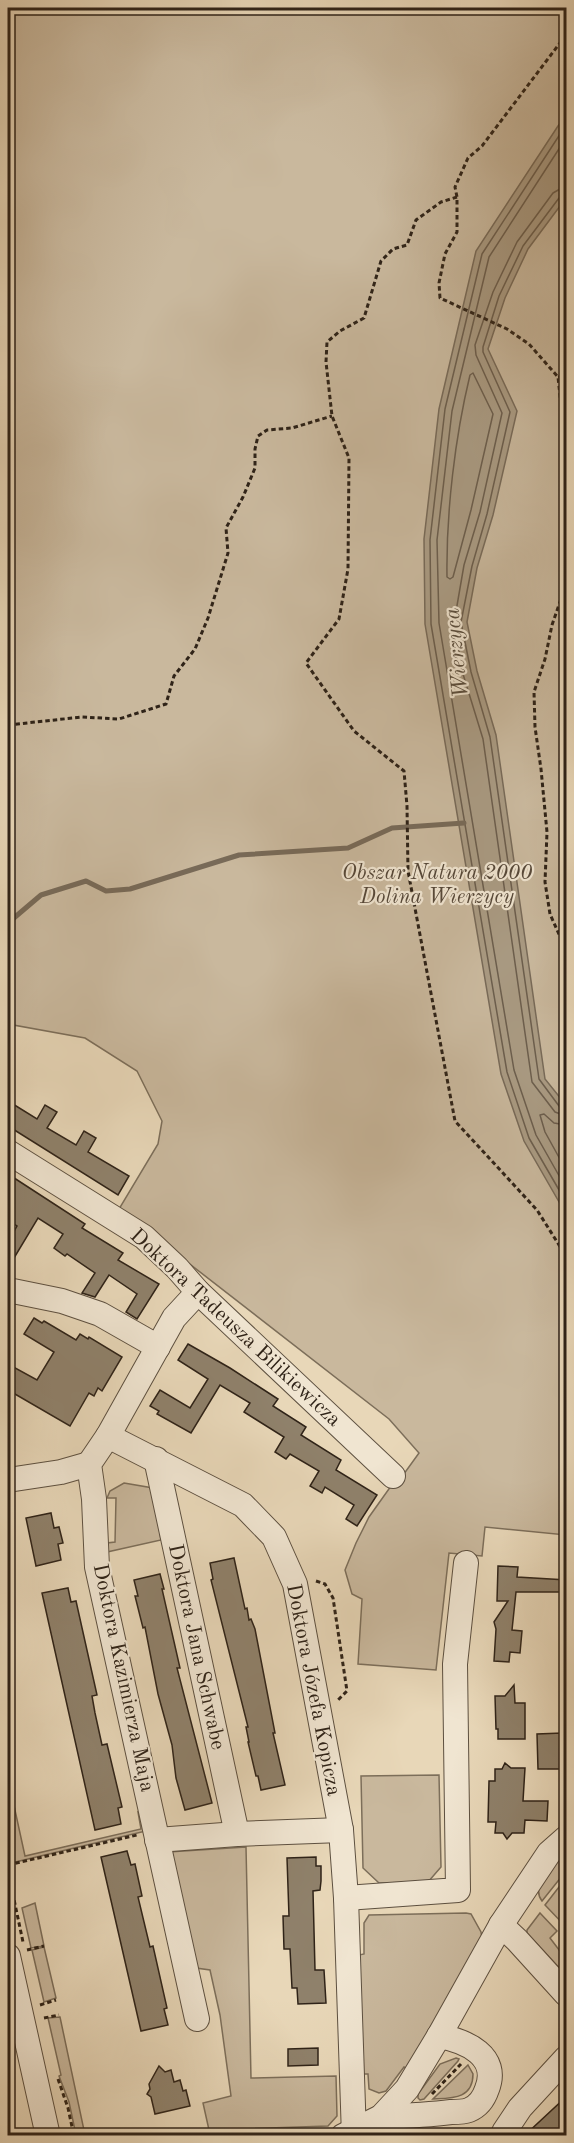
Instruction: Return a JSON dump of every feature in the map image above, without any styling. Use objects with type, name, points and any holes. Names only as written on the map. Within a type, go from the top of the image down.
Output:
[{"type":"street","name":"Doktora Tadeusza Bilikiewicza","points":[[8,1152],[144,1237],[177,1268],[198,1292],[393,1476]]},
{"type":"street","points":[[8,1290],[62,1301],[100,1314],[158,1347]]},
{"type":"street","points":[[8,1480],[61,1472],[89,1464],[108,1436],[174,1318],[198,1292]]},
{"type":"street","name":"Doktora Józefa Kopicza","points":[[108,1436],[243,1505],[274,1537],[295,1584],[341,1830],[346,1898],[350,2134]]},
{"type":"street","name":"Doktora Jana Schwabe","points":[[156,1459],[237,1834]]},
{"type":"street","name":"Doktora Kazimierza Maja","points":[[89,1464],[94,1499],[97,1567],[197,2019]]},
{"type":"street","points":[[346,1898],[458,1890],[454,1664],[466,1563]]},
{"type":"street","points":[[156,1836],[341,1830]]},
{"type":"street","points":[[350,2134],[381,2117],[406,2089],[439,2036],[501,1926],[549,1853],[567,1838]]},
{"type":"street","points":[[501,1926],[567,1994]]},
{"type":"street","points":[[16,1953],[48,2136]]},
{"type":"street","points":[[381,2117],[469,2110],[481,2102],[490,2077],[488,2065],[483,2056],[460,2040],[439,2036]]},
{"type":"street","points":[[504,2136],[504,2132],[520,2108],[567,2058]]},
{"type":"path","points":[[567,35],[482,146],[468,158],[454,187],[457,197],[457,232],[445,254],[439,283],[440,298],[507,329],[529,344],[558,377],[566,452],[567,489]]},
{"type":"path","points":[[457,197],[441,201],[416,220],[406,245],[393,249],[381,261],[364,318],[340,331],[327,342],[326,362],[332,416],[349,458],[348,569],[339,620],[306,663],[354,731],[404,771],[408,871],[455,1121],[537,1210],[567,1257]]},
{"type":"path","points":[[558,377],[567,376]]},
{"type":"path","points":[[8,725],[82,717],[119,719],[166,704],[174,676],[195,649],[208,618],[228,553],[226,528],[243,497],[255,468],[255,448],[258,436],[267,430],[292,428],[332,416]]},
{"type":"path","points":[[567,540],[563,593],[534,692],[535,727],[547,832],[545,882],[550,914],[567,950]]},
{"type":"path","points":[[295,1584],[308,1579],[325,1584],[333,1598],[347,1691],[331,1705],[318,1707]]},
{"type":"path","points":[[8,1865],[156,1836]]},
{"type":"path","points":[[16,1953],[44,1947]]},
{"type":"path","points":[[39,2005],[56,2000]]},
{"type":"path","points":[[42,2019],[59,2015]]},
{"type":"path","points":[[426,2100],[464,2060]]},
{"type":"path","points":[[55,2070],[68,2108],[74,2136]]},
{"type":"green space","name":"Obszar Natura 2000 Dolina Wierzycy","points":[[8,8],[566,8],[566,1535],[485,1527],[482,1556],[449,1553],[436,1670],[358,1664],[362,1599],[352,1594],[345,1570],[369,1517],[419,1453],[389,1419],[119,1209],[158,1144],[162,1121],[137,1071],[85,1038],[8,1024]]},
{"type":"green space","points":[[124,1483],[153,1488],[161,1540],[107,1552],[107,1543],[115,1542],[116,1498],[107,1498],[110,1491]]},
{"type":"green space","points":[[439,1775],[441,1867],[428,1882],[379,1883],[363,1868],[361,1776]]},
{"type":"green space","points":[[8,1778],[25,1856],[141,1829],[138,1812],[142,1814],[146,1831],[11,1863],[8,1847]]},
{"type":"green space","points":[[246,1847],[251,2078],[336,2076],[337,2116],[328,2126],[209,2130],[203,2103],[231,2096],[220,2015],[210,1970],[196,1968],[168,1852]]},
{"type":"green space","points":[[566,1852],[566,1871],[542,1901],[539,1895],[541,1881]]},
{"type":"green space","points":[[566,1878],[566,1927],[545,1905]]},
{"type":"green space","points":[[35,1903],[44,1946],[31,1948],[22,1908]]},
{"type":"green space","points":[[540,1913],[557,1931],[550,1938],[566,1959],[566,1973],[527,1933]]},
{"type":"green space","points":[[471,1914],[481,1932],[483,1943],[408,2069],[404,2067],[386,2091],[379,2093],[369,2089],[368,2074],[363,2074],[359,1955],[364,1954],[364,1923],[369,1915]]},
{"type":"green space","points":[[44,1947],[56,1998],[44,2002],[32,1950]]},
{"type":"green space","points":[[60,2017],[85,2135],[76,2135],[69,2102],[59,2076],[61,2075],[48,2018]]},
{"type":"green space","points":[[459,2059],[458,2061],[424,2099],[420,2100],[418,2094],[440,2064]]},
{"type":"green space","points":[[468,2065],[473,2074],[472,2082],[465,2093],[460,2096],[433,2099]]},
{"type":"green space","points":[[445,2129],[445,2134],[467,2129],[472,2135],[380,2135],[384,2133]]},
{"type":"green space","points":[[161,2132],[161,2135],[85,2135]]},
{"type":"water","name":"Wierzyca","points":[[566,116],[566,198],[528,249],[505,298],[488,349],[517,411],[493,515],[477,568],[467,622],[477,671],[496,735],[545,1079],[566,1105],[566,1214],[524,1141],[501,1074],[425,624],[424,539],[439,409],[476,251]]},
{"type":"building","points":[[8,1101],[37,1119],[45,1105],[57,1112],[47,1128],[76,1145],[84,1131],[96,1138],[88,1152],[129,1176],[118,1195],[8,1126]]},
{"type":"building","points":[[8,1174],[85,1224],[82,1228],[123,1253],[118,1260],[159,1284],[137,1319],[126,1312],[137,1294],[109,1275],[95,1297],[82,1293],[95,1273],[54,1248],[63,1234],[38,1218],[8,1268],[8,1242],[17,1226],[8,1220]]},
{"type":"building","points":[[34,1318],[42,1323],[44,1321],[76,1340],[80,1334],[88,1339],[89,1337],[122,1357],[102,1391],[98,1388],[94,1396],[89,1393],[70,1426],[8,1390],[8,1364],[37,1380],[54,1352],[24,1334]]},
{"type":"building","points":[[188,1344],[278,1399],[273,1406],[306,1427],[301,1435],[341,1460],[336,1470],[377,1495],[357,1526],[346,1519],[354,1505],[325,1487],[322,1493],[310,1486],[319,1471],[290,1454],[286,1459],[275,1452],[284,1437],[244,1412],[250,1403],[220,1385],[191,1433],[157,1414],[159,1411],[150,1406],[160,1390],[190,1408],[208,1379],[178,1360]]},
{"type":"building","points":[[51,1513],[54,1528],[59,1527],[63,1543],[58,1544],[61,1560],[36,1566],[26,1518]]},
{"type":"building","points":[[234,1558],[245,1609],[247,1608],[249,1620],[251,1619],[255,1629],[275,1733],[273,1733],[285,1785],[261,1790],[248,1742],[246,1727],[248,1727],[211,1580],[213,1579],[210,1563]]},
{"type":"building","points":[[498,1566],[518,1567],[517,1577],[567,1580],[567,1592],[516,1592],[512,1630],[522,1631],[520,1653],[510,1652],[509,1662],[494,1661],[496,1629],[494,1622],[508,1601],[497,1601]]},
{"type":"building","points":[[160,1574],[180,1668],[177,1668],[212,1803],[185,1810],[176,1778],[172,1745],[158,1694],[145,1627],[143,1628],[135,1596],[138,1596],[134,1580]]},
{"type":"building","points":[[68,1588],[71,1602],[76,1601],[97,1695],[92,1696],[102,1745],[107,1744],[122,1807],[118,1808],[121,1824],[95,1830],[42,1593]]},
{"type":"building","points":[[514,1685],[515,1703],[525,1703],[525,1739],[498,1739],[495,1696],[505,1696]]},
{"type":"building","points":[[562,1733],[563,1755],[567,1755],[567,1769],[538,1769],[537,1734]]},
{"type":"building","points":[[505,1763],[511,1768],[525,1768],[523,1801],[548,1801],[547,1821],[525,1820],[524,1833],[512,1833],[507,1839],[503,1833],[495,1833],[496,1822],[488,1822],[489,1781],[495,1781],[495,1769],[502,1769]]},
{"type":"building","points":[[127,1851],[131,1865],[135,1864],[142,1896],[138,1897],[150,1947],[153,1946],[167,2008],[164,2009],[168,2025],[141,2031],[101,1857]]},
{"type":"building","points":[[316,1857],[316,1866],[321,1866],[321,1881],[320,1890],[313,1891],[315,1970],[324,1970],[326,2003],[298,2004],[297,1988],[292,1988],[290,1949],[284,1949],[283,1916],[289,1916],[287,1858]]},
{"type":"building","points":[[318,2048],[318,2065],[288,2066],[288,2049]]},
{"type":"building","points":[[159,2066],[165,2072],[171,2070],[174,2082],[180,2080],[183,2091],[186,2090],[190,2106],[155,2114],[151,2097],[147,2094],[150,2089],[149,2084]]},
{"type":"building","points":[[567,2096],[567,2136],[524,2136]]},
{"type":"waterway","points":[[8,923],[41,895],[86,881],[106,891],[130,889],[239,855],[348,848],[392,828],[464,823]]}]
